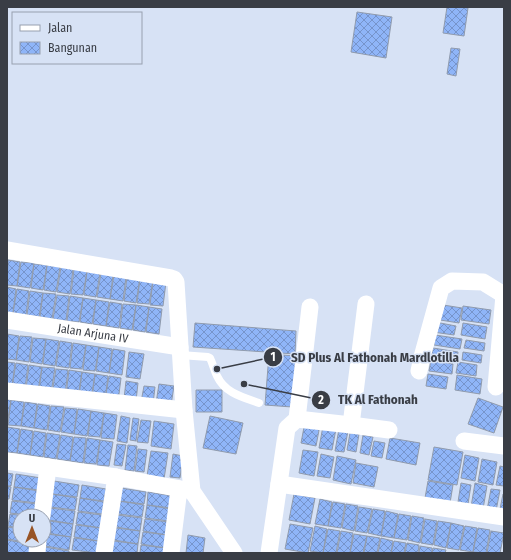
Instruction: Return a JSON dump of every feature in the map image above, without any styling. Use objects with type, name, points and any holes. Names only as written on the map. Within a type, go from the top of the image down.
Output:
[{"type":"street","points":[[7,250],[171,278],[176,282],[184,410],[185,490],[171,553]]},
{"type":"street","points":[[419,371],[441,288],[452,281],[483,282],[504,295],[496,387]]},
{"type":"street","points":[[351,424],[366,304]]},
{"type":"street","points":[[269,553],[269,544],[287,428],[297,419],[310,307]]},
{"type":"street","name":"Jalan Arjuna IV","points":[[7,320],[180,351]]},
{"type":"street","points":[[7,391],[184,410]]},
{"type":"street","points":[[297,419],[351,424],[389,430]]},
{"type":"street","points":[[464,440],[504,446]]},
{"type":"street","points":[[7,461],[116,477],[185,490],[234,553]]},
{"type":"street","points":[[43,508],[48,467]]},
{"type":"street","points":[[104,553],[116,477]]},
{"type":"street","points":[[279,484],[504,517]]},
{"type":"lane","points":[[180,351],[210,358],[216,376],[225,388],[236,395],[259,403]]},
{"type":"building","points":[[447,7],[468,8],[464,36],[443,33]]},
{"type":"building","points":[[357,12],[392,17],[386,58],[351,52]]},
{"type":"building","points":[[451,48],[460,49],[456,76],[447,74]]},
{"type":"building","points":[[8,260],[20,262],[17,286],[7,285]]},
{"type":"building","points":[[21,262],[34,263],[30,288],[17,286]]},
{"type":"building","points":[[34,264],[47,265],[43,290],[31,288]]},
{"type":"building","points":[[47,265],[60,267],[56,292],[44,290]]},
{"type":"building","points":[[61,267],[73,269],[70,294],[57,292]]},
{"type":"building","points":[[74,269],[87,271],[83,295],[71,294]]},
{"type":"building","points":[[87,271],[100,273],[96,297],[84,295]]},
{"type":"building","points":[[101,273],[113,275],[110,299],[97,297]]},
{"type":"building","points":[[114,275],[126,277],[123,301],[110,299]]},
{"type":"building","points":[[127,277],[140,278],[136,303],[124,301]]},
{"type":"building","points":[[140,278],[153,280],[149,304],[137,303]]},
{"type":"building","points":[[153,280],[166,282],[163,306],[150,305]]},
{"type":"building","points":[[7,287],[16,289],[13,313],[7,312]]},
{"type":"building","points":[[17,289],[29,291],[26,315],[13,313]]},
{"type":"building","points":[[30,291],[43,293],[39,317],[27,315]]},
{"type":"building","points":[[43,293],[56,294],[52,319],[40,317]]},
{"type":"building","points":[[57,295],[69,296],[66,321],[53,319]]},
{"type":"building","points":[[70,296],[83,298],[79,322],[67,321]]},
{"type":"building","points":[[83,298],[96,300],[92,324],[80,322]]},
{"type":"building","points":[[96,300],[109,302],[106,326],[93,324]]},
{"type":"building","points":[[110,302],[122,304],[119,328],[106,326]]},
{"type":"building","points":[[123,304],[136,305],[132,330],[120,328]]},
{"type":"building","points":[[437,304],[462,308],[459,323],[434,319]]},
{"type":"building","points":[[136,305],[149,307],[145,332],[133,330]]},
{"type":"building","points":[[463,306],[491,310],[489,324],[461,320]]},
{"type":"building","points":[[149,307],[162,309],[159,334],[146,332]]},
{"type":"building","points":[[435,322],[456,326],[454,335],[433,332]]},
{"type":"building","points":[[195,323],[296,331],[295,354],[193,347]]},
{"type":"building","points":[[463,323],[487,327],[485,339],[461,335]]},
{"type":"building","points":[[7,334],[19,336],[16,360],[7,359]]},
{"type":"building","points":[[435,335],[462,339],[460,349],[434,345]]},
{"type":"building","points":[[20,336],[32,337],[29,362],[16,360]]},
{"type":"building","points":[[33,338],[46,339],[42,364],[30,362]]},
{"type":"building","points":[[46,339],[59,341],[55,366],[43,364]]},
{"type":"building","points":[[466,340],[485,343],[484,351],[464,348]]},
{"type":"building","points":[[60,341],[72,343],[69,368],[56,366]]},
{"type":"building","points":[[73,343],[86,345],[82,369],[70,368]]},
{"type":"building","points":[[86,345],[99,347],[95,371],[83,370]]},
{"type":"building","points":[[99,347],[112,349],[109,373],[96,371]]},
{"type":"building","points":[[433,348],[458,352],[457,361],[431,357]]},
{"type":"building","points":[[113,349],[125,351],[122,375],[109,373]]},
{"type":"building","points":[[129,352],[144,354],[140,379],[126,377]]},
{"type":"building","points":[[463,352],[482,355],[481,363],[462,360]]},
{"type":"building","points":[[269,354],[296,356],[292,407],[265,405]]},
{"type":"building","points":[[431,360],[453,364],[452,374],[429,371]]},
{"type":"building","points":[[7,362],[15,363],[12,387],[7,387]]},
{"type":"building","points":[[458,362],[477,365],[476,376],[456,373]]},
{"type":"building","points":[[16,363],[28,365],[25,389],[12,387]]},
{"type":"building","points":[[29,365],[42,367],[38,391],[26,389]]},
{"type":"building","points":[[42,367],[55,368],[51,393],[39,391]]},
{"type":"building","points":[[56,369],[68,370],[65,395],[52,393]]},
{"type":"building","points":[[69,370],[82,372],[78,397],[66,395]]},
{"type":"building","points":[[82,372],[95,374],[91,399],[79,397]]},
{"type":"building","points":[[95,374],[108,376],[105,400],[92,399]]},
{"type":"building","points":[[428,374],[448,377],[446,389],[426,386]]},
{"type":"building","points":[[457,375],[482,379],[480,394],[455,390]]},
{"type":"building","points":[[109,376],[121,378],[118,402],[105,400]]},
{"type":"building","points":[[126,381],[138,383],[136,401],[124,399]]},
{"type":"building","points":[[159,384],[174,386],[171,405],[156,403]]},
{"type":"building","points":[[144,386],[155,387],[153,404],[141,402]]},
{"type":"building","points":[[196,390],[222,390],[222,412],[196,412]]},
{"type":"building","points":[[478,398],[503,407],[494,433],[468,424]]},
{"type":"building","points":[[7,399],[11,400],[7,424]]},
{"type":"building","points":[[11,400],[24,402],[21,426],[8,425]]},
{"type":"building","points":[[25,402],[37,404],[34,428],[21,426]]},
{"type":"building","points":[[38,404],[50,406],[47,430],[34,428]]},
{"type":"building","points":[[51,406],[64,407],[60,432],[48,430]]},
{"type":"building","points":[[65,408],[77,409],[74,434],[61,432]]},
{"type":"building","points":[[78,409],[91,411],[87,436],[74,434]]},
{"type":"building","points":[[91,411],[104,413],[100,437],[88,436]]},
{"type":"building","points":[[104,413],[117,415],[114,439],[101,438]]},
{"type":"building","points":[[121,416],[130,418],[127,443],[117,441]]},
{"type":"building","points":[[210,416],[243,423],[236,454],[203,448]]},
{"type":"building","points":[[133,418],[139,419],[136,441],[130,440]]},
{"type":"building","points":[[141,420],[151,421],[148,443],[137,442]]},
{"type":"building","points":[[154,421],[174,424],[171,449],[151,446]]},
{"type":"building","points":[[305,422],[320,425],[316,446],[301,443]]},
{"type":"building","points":[[323,426],[336,429],[332,450],[319,448]]},
{"type":"building","points":[[7,427],[20,429],[17,453],[7,452]]},
{"type":"building","points":[[21,429],[33,431],[30,455],[17,453]]},
{"type":"building","points":[[339,429],[348,431],[344,452],[335,451]]},
{"type":"building","points":[[34,431],[46,433],[43,457],[30,455]]},
{"type":"building","points":[[47,433],[60,435],[56,459],[44,457]]},
{"type":"building","points":[[350,433],[359,434],[356,452],[347,450]]},
{"type":"building","points":[[61,435],[73,437],[70,461],[57,459]]},
{"type":"building","points":[[363,435],[373,437],[369,455],[360,453]]},
{"type":"building","points":[[74,437],[86,438],[83,463],[70,461]]},
{"type":"building","points":[[87,438],[100,440],[96,464],[84,463]]},
{"type":"building","points":[[390,438],[420,443],[416,465],[386,459]]},
{"type":"building","points":[[100,440],[113,442],[109,466],[97,465]]},
{"type":"building","points":[[374,441],[385,443],[382,458],[371,456]]},
{"type":"building","points":[[117,444],[126,445],[122,466],[114,465]]},
{"type":"building","points":[[128,445],[137,446],[134,471],[125,470]]},
{"type":"building","points":[[434,447],[463,452],[457,485],[428,480]]},
{"type":"building","points":[[138,449],[147,450],[144,472],[135,471]]},
{"type":"building","points":[[303,450],[318,452],[314,476],[299,473]]},
{"type":"building","points":[[151,451],[168,453],[164,479],[147,476]]},
{"type":"building","points":[[173,454],[183,456],[180,478],[170,477]]},
{"type":"building","points":[[321,454],[334,457],[330,478],[317,476]]},
{"type":"building","points":[[465,455],[479,458],[475,481],[461,478]]},
{"type":"building","points":[[337,456],[356,460],[351,484],[333,480]]},
{"type":"building","points":[[482,459],[497,462],[493,485],[478,482]]},
{"type":"building","points":[[356,463],[378,467],[374,487],[353,483]]},
{"type":"building","points":[[500,466],[504,467],[504,486],[496,485]]},
{"type":"building","points":[[7,473],[13,474],[11,486],[7,486]]},
{"type":"building","points":[[16,474],[41,478],[39,490],[14,487]]},
{"type":"building","points":[[54,481],[79,485],[77,497],[52,494]]},
{"type":"building","points":[[428,481],[453,485],[450,503],[425,498]]},
{"type":"building","points":[[461,483],[471,485],[468,504],[458,502]]},
{"type":"building","points":[[475,483],[487,486],[483,509],[471,507]]},
{"type":"building","points":[[82,485],[106,489],[104,501],[80,498]]},
{"type":"building","points":[[7,486],[11,487],[9,499],[7,499]]},
{"type":"building","points":[[14,487],[39,491],[37,503],[12,500]]},
{"type":"building","points":[[121,488],[146,492],[144,504],[119,501]]},
{"type":"building","points":[[491,489],[500,490],[496,511],[487,510]]},
{"type":"building","points":[[148,492],[173,496],[171,508],[147,505]]},
{"type":"building","points":[[52,494],[77,498],[75,510],[50,507]]},
{"type":"building","points":[[294,494],[315,498],[310,524],[289,520]]},
{"type":"building","points":[[504,494],[504,515],[499,514]]},
{"type":"building","points":[[80,498],[104,502],[102,514],[78,511]]},
{"type":"building","points":[[320,499],[332,502],[328,526],[315,524]]},
{"type":"building","points":[[12,501],[37,504],[36,508],[12,508],[12,513],[10,513]]},
{"type":"building","points":[[119,501],[144,505],[142,517],[118,514]]},
{"type":"building","points":[[333,502],[345,504],[341,528],[328,526]]},
{"type":"building","points":[[346,504],[358,506],[354,531],[342,528]]},
{"type":"building","points":[[147,505],[171,509],[169,521],[145,518]]},
{"type":"building","points":[[359,507],[372,509],[367,533],[355,531]]},
{"type":"building","points":[[52,508],[75,511],[73,524],[52,520]]},
{"type":"building","points":[[373,509],[385,511],[381,536],[368,533]]},
{"type":"building","points":[[386,511],[398,514],[394,538],[381,536]]},
{"type":"building","points":[[78,512],[102,515],[101,528],[76,524]]},
{"type":"building","points":[[10,514],[12,514],[12,527],[8,526]]},
{"type":"building","points":[[399,514],[411,516],[407,540],[394,538]]},
{"type":"building","points":[[117,515],[142,518],[140,531],[116,527]]},
{"type":"building","points":[[412,516],[424,518],[420,543],[408,540]]},
{"type":"building","points":[[145,519],[169,522],[167,535],[143,531]]},
{"type":"building","points":[[425,519],[437,521],[433,545],[421,543]]},
{"type":"building","points":[[52,521],[73,524],[71,537],[52,534]]},
{"type":"building","points":[[438,521],[451,523],[446,548],[434,545]]},
{"type":"building","points":[[451,523],[464,526],[459,550],[447,548]]},
{"type":"building","points":[[290,524],[313,528],[308,553],[285,549]]},
{"type":"building","points":[[76,525],[101,528],[99,541],[74,537]]},
{"type":"building","points":[[315,526],[327,529],[323,553],[310,551]]},
{"type":"building","points":[[465,526],[477,528],[473,552],[460,550]]},
{"type":"building","points":[[8,527],[12,528],[12,540],[7,539]]},
{"type":"building","points":[[116,528],[140,531],[138,544],[114,540]]},
{"type":"building","points":[[478,528],[490,530],[486,553],[473,552]]},
{"type":"building","points":[[328,529],[340,531],[336,553],[323,553]]},
{"type":"building","points":[[341,531],[353,533],[350,553],[337,553]]},
{"type":"building","points":[[491,531],[504,533],[500,553],[487,553]]},
{"type":"building","points":[[143,532],[167,535],[166,548],[141,544]]},
{"type":"building","points":[[354,534],[367,536],[363,553],[350,553]]},
{"type":"building","points":[[52,535],[71,537],[69,550],[52,547]]},
{"type":"building","points":[[188,535],[205,538],[203,553],[186,553]]},
{"type":"building","points":[[367,536],[380,538],[377,553],[364,553]]},
{"type":"building","points":[[74,538],[99,541],[97,553],[72,550]]},
{"type":"building","points":[[381,538],[393,541],[391,553],[378,553]]},
{"type":"building","points":[[7,540],[12,541],[12,548],[31,548],[30,553],[7,553]]},
{"type":"building","points":[[114,541],[138,544],[137,553],[112,553]]},
{"type":"building","points":[[394,541],[406,543],[404,553],[391,553]]},
{"type":"building","points":[[407,543],[419,545],[418,553],[405,553]]},
{"type":"building","points":[[141,545],[165,548],[165,553],[140,553]]},
{"type":"building","points":[[420,546],[432,548],[432,553],[419,553]]},
{"type":"building","points":[[45,548],[69,551],[69,553],[44,553]]},
{"type":"building","points":[[433,548],[446,550],[445,553],[432,553]]},
{"type":"place","name":"SD Plus Al Fathonah Mardlotilla","points":[[217,369]]},
{"type":"place","name":"TK Al Fathonah","points":[[244,384]]}]
